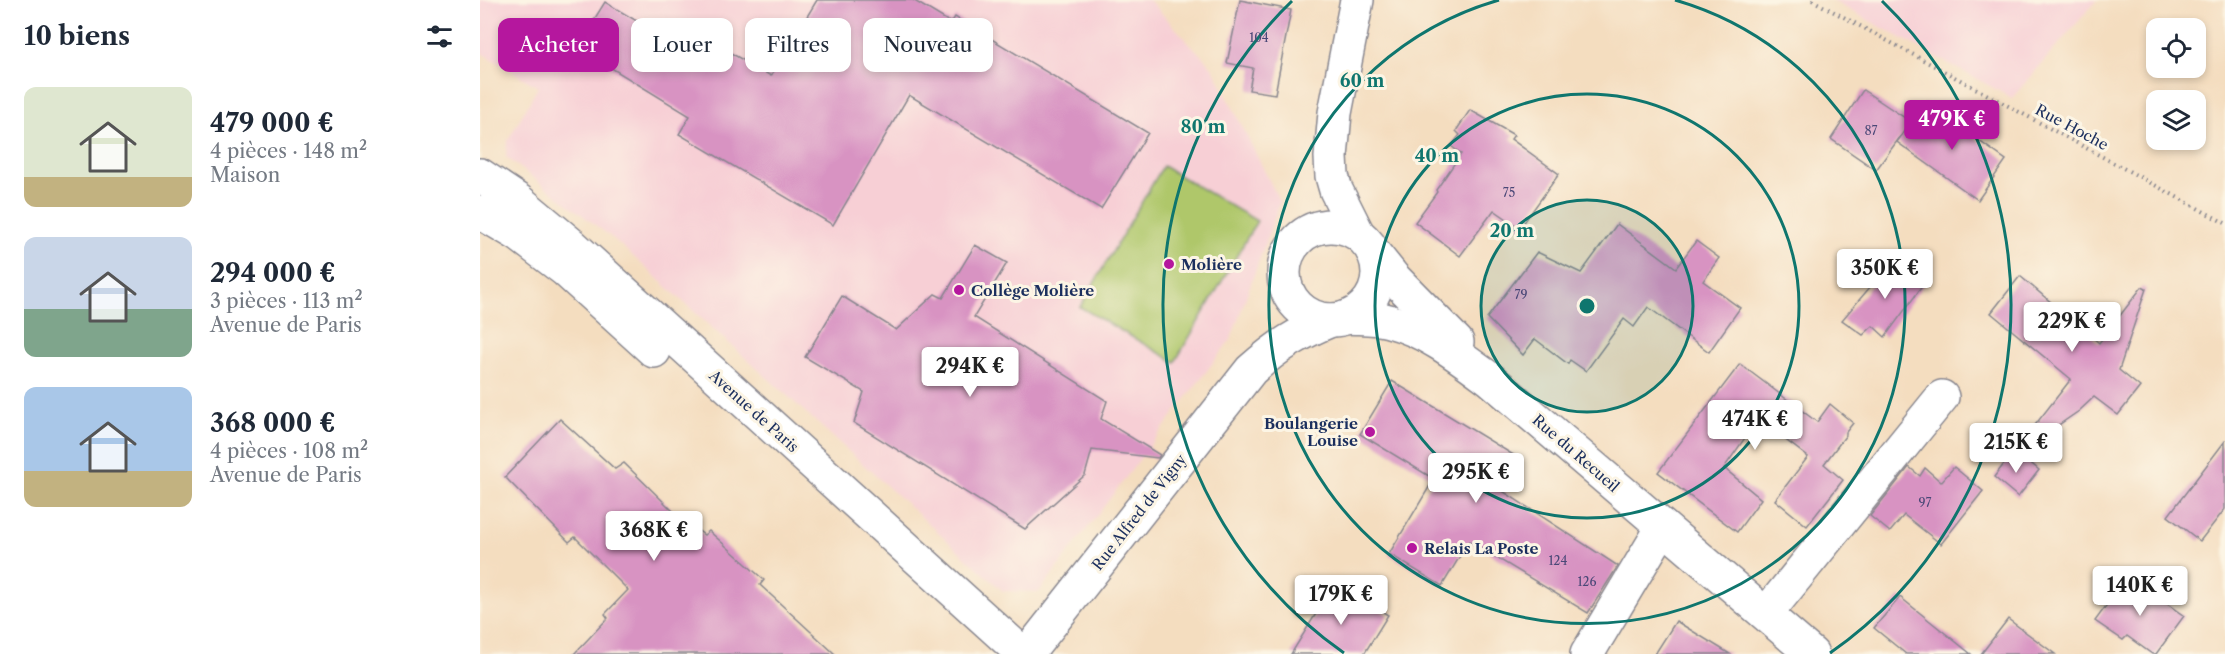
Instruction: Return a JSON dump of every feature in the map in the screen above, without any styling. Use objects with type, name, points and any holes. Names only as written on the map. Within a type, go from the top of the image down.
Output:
[{"type":"street","name":"Rue du Recueil","points":[[1357,0],[1335,113],[1330,157],[1332,176],[1344,208],[1365,243],[1394,278],[1490,379]]},
{"type":"street","name":"Rue du Recueil","points":[[1300,237],[1311,218],[1316,201],[1317,168],[1335,113]]},
{"type":"street","name":"Avenue de Paris","points":[[480,175],[519,201],[572,246],[1025,654]]},
{"type":"street","name":"Avenue de Paris","points":[[480,212],[519,235],[565,270],[988,654]]},
{"type":"street","points":[[1328,226],[1344,228],[1365,243],[1378,268],[1374,291],[1361,309],[1339,319],[1309,315],[1296,306],[1283,279],[1286,256],[1300,237],[1313,229],[1328,226]]},
{"type":"street","name":"Rue Alfred de Vigny","points":[[1251,370],[1278,310],[1283,279]]},
{"type":"street","name":"Rue du Recueil","points":[[1339,319],[1384,320],[1405,326],[1448,349],[1490,379],[1812,654]]},
{"type":"street","name":"Rue Alfred de Vigny","points":[[1025,654],[1251,370],[1287,341],[1339,319]]},
{"type":"street","points":[[1766,614],[1942,397]]},
{"type":"street","points":[[1587,654],[1663,527]]},
{"type":"path","name":"Rue Hoche","points":[[1812,0],[2225,223]]},
{"type":"shaded area","name":"Collège Molière","points":[[480,0],[1149,0],[1213,68],[1280,202],[1231,339],[1039,592],[1003,591],[615,240],[506,157],[507,142],[538,87],[513,72],[619,72],[619,18],[498,18],[498,63],[480,52]]},
{"type":"shaded area","points":[[1831,0],[2097,0],[2012,98]]},
{"type":"green space","name":"Molière","points":[[1163,166],[1257,221],[1175,362],[1080,307]]},
{"type":"building","points":[[817,0],[913,0],[943,18],[863,18],[863,72],[993,72],[993,40],[1148,133],[1101,209],[909,95],[833,225],[679,134],[690,116],[618,72],[619,18],[595,18],[605,2],[632,18],[631,72],[733,72],[733,54],[745,61],[745,72],[764,72],[771,76],[773,72],[851,72],[851,18],[806,18]]},
{"type":"building","points":[[1240,0],[1291,10],[1275,94],[1249,90],[1253,68],[1227,63]]},
{"type":"building","points":[[1863,90],[1911,122],[1876,170],[1831,139]]},
{"type":"building","points":[[1925,103],[2006,160],[1978,200],[1897,142]]},
{"type":"building","points":[[1470,110],[1514,135],[1511,139],[1559,174],[1520,228],[1494,210],[1460,256],[1415,222],[1461,154],[1451,146],[1460,135],[1456,131]]},
{"type":"building","points":[[1617,224],[1676,268],[1696,241],[1719,258],[1703,281],[1740,308],[1709,352],[1648,307],[1634,327],[1624,319],[1586,371],[1570,360],[1568,364],[1535,339],[1523,355],[1487,318],[1537,252],[1581,273]]},
{"type":"building","points":[[975,245],[1007,263],[974,317],[1107,401],[1101,419],[1160,455],[1158,458],[1092,450],[1085,475],[1025,529],[854,423],[864,392],[805,357],[842,296],[896,330],[935,294],[943,298]]},
{"type":"building","points":[[1894,259],[1926,281],[1885,337],[1873,326],[1863,335],[1842,320]]},
{"type":"building","points":[[2020,276],[2099,343],[2142,287],[2146,289],[2119,370],[2140,387],[2118,415],[2094,397],[2079,411],[2025,448],[2021,443],[2071,379],[1991,313]]},
{"type":"building","points":[[1740,364],[1817,422],[1830,404],[1853,423],[1824,464],[1843,480],[1807,526],[1775,500],[1808,457],[1758,419],[1724,468],[1761,499],[1737,532],[1658,472]]},
{"type":"building","points":[[1392,381],[1520,459],[1501,490],[1618,566],[1588,613],[1469,541],[1442,586],[1389,554],[1434,479],[1360,434]]},
{"type":"building","points":[[560,419],[615,469],[624,463],[673,511],[704,535],[709,531],[764,580],[760,585],[835,654],[574,654],[608,618],[605,614],[628,590],[575,537],[569,542],[505,477]]},
{"type":"building","points":[[2225,441],[2225,509],[2200,541],[2168,516]]},
{"type":"building","points":[[2015,450],[2039,470],[2018,497],[1994,477]]},
{"type":"building","points":[[1909,467],[1920,476],[1925,468],[1941,482],[1954,467],[1983,491],[1941,544],[1904,515],[1890,532],[1870,516]]},
{"type":"building","points":[[2128,576],[2184,616],[2156,654],[2152,654],[2127,636],[2123,640],[2095,621]]},
{"type":"building","points":[[1335,583],[1388,615],[1364,654],[1291,654]]},
{"type":"building","points":[[1900,597],[1971,654],[1906,654],[1874,628]]},
{"type":"building","points":[[2008,619],[2055,654],[1981,654]]},
{"type":"building","points":[[1676,621],[1730,654],[1655,654]]},
{"type":"place","name":"Molière","points":[[1169,264]]},
{"type":"place","name":"Collège Molière","points":[[959,290]]},
{"type":"place","name":"Boulangerie Louise","points":[[1370,432]]},
{"type":"place","name":"Relais La Poste","points":[[1412,548]]}]
